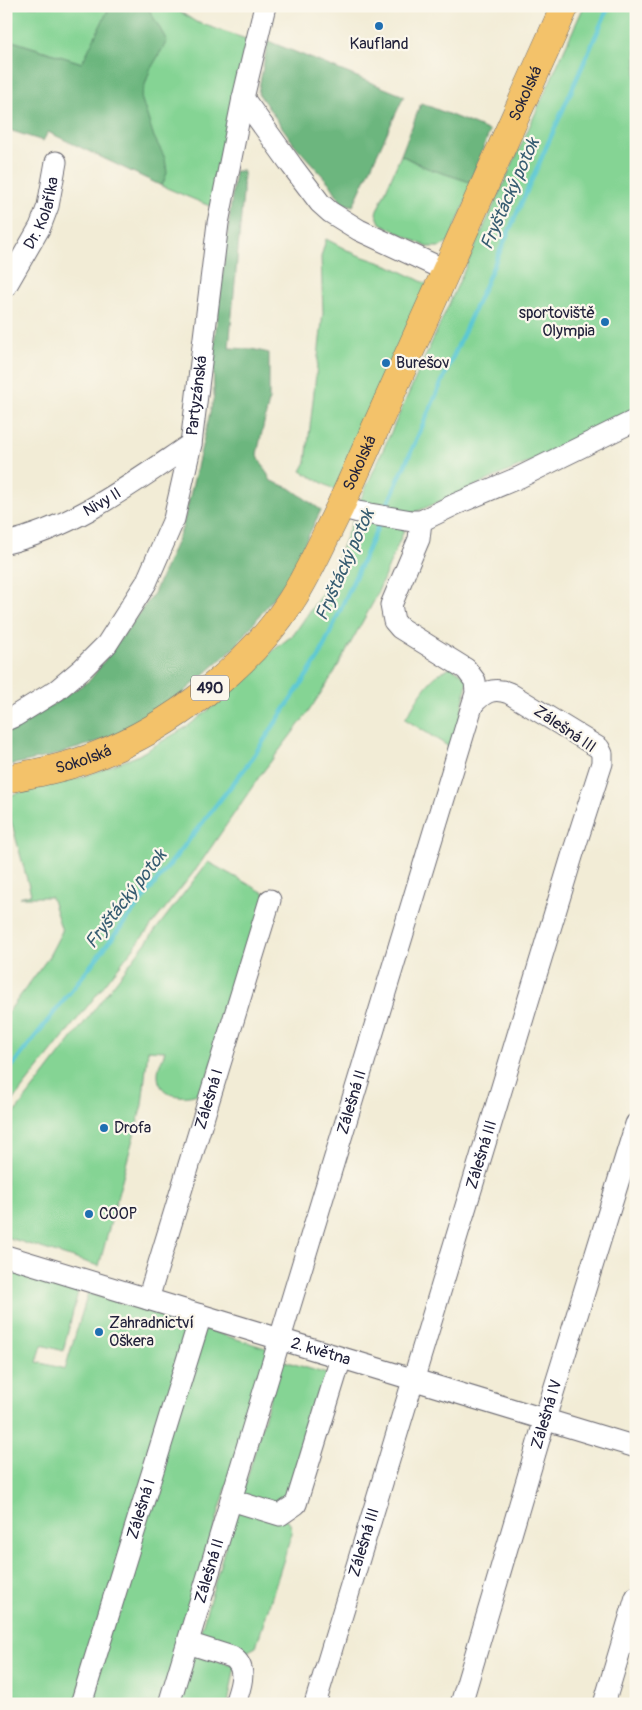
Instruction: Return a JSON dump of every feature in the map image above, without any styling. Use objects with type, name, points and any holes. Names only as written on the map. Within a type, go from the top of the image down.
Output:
[{"type":"main road","name":"Sokolská","points":[[6,779],[76,763],[114,748],[165,720],[224,678],[243,660],[279,619],[349,510],[447,271],[565,6]]},
{"type":"street","name":"Partyzánská","points":[[6,720],[16,716],[57,690],[107,644],[146,583],[174,519],[191,444],[218,223],[264,6]]},
{"type":"street","points":[[243,98],[320,203],[330,212],[359,230],[447,271]]},
{"type":"street","name":"Dr. Kolaříka","points":[[6,286],[40,227],[48,206],[56,162]]},
{"type":"street","points":[[349,510],[413,521],[520,477],[636,420]]},
{"type":"street","name":"Nivy II","points":[[6,543],[60,524],[109,500],[191,444]]},
{"type":"street","name":"Zálešná II","points":[[169,1704],[473,704],[476,687],[472,675],[466,669],[400,628],[393,616],[391,605],[419,539],[413,521]]},
{"type":"street","name":"Zálešná III","points":[[315,1704],[603,759],[599,748],[502,690],[485,692],[473,704]]},
{"type":"street","name":"Zálešná I","points":[[148,1299],[270,900]]},
{"type":"street","name":"Zálešná IV","points":[[461,1704],[545,1419],[636,1124]]},
{"type":"street","name":"2. května","points":[[6,1256],[636,1448]]},
{"type":"street","name":"Zálešná I","points":[[81,1704],[201,1315]]},
{"type":"street","points":[[231,1500],[280,1515],[296,1504],[341,1358]]},
{"type":"street","points":[[604,1704],[636,1597]]},
{"type":"street","points":[[188,1643],[232,1657],[238,1661],[243,1674],[235,1704]]},
{"type":"green space","points":[[6,6],[171,6],[196,22],[249,40],[212,207],[162,186],[48,131],[82,63],[6,39]]},
{"type":"green space","points":[[110,6],[147,6],[167,41],[150,70],[141,97],[154,137],[165,158],[167,173],[162,186],[48,132],[43,141],[6,129],[6,39],[82,63]]},
{"type":"green space","points":[[584,6],[636,6],[636,411],[619,423],[411,514],[358,505]]},
{"type":"green space","points":[[268,41],[404,96],[353,206],[342,203],[330,184],[294,144],[258,93]]},
{"type":"green space","points":[[421,103],[490,131],[470,182],[427,168],[401,155]]},
{"type":"green space","points":[[401,155],[422,166],[470,182],[472,187],[449,241],[440,247],[427,247],[380,223],[376,213]]},
{"type":"green space","points":[[235,171],[243,171],[243,194],[229,348],[252,349],[269,353],[269,401],[257,454],[271,481],[290,488],[321,510],[287,580],[237,645],[179,697],[119,735],[52,756],[6,766],[6,729],[24,723],[90,680],[154,593],[182,529],[214,396],[213,354]]},
{"type":"green space","points":[[326,239],[355,254],[390,266],[427,284],[335,490],[301,471],[306,462],[323,313],[321,257]]},
{"type":"green space","points":[[353,520],[405,528],[374,601],[334,673],[307,714],[259,777],[197,868],[6,1111],[6,1015],[48,958],[62,931],[51,897],[19,897],[31,894],[9,813],[6,813],[6,796],[82,777],[137,756],[188,726],[230,693],[275,649],[294,634],[325,589]]},
{"type":"green space","points":[[451,667],[468,678],[454,750],[405,719],[430,682]]},
{"type":"green space","points":[[208,862],[268,895],[203,1091],[190,1096],[168,1093],[162,1088],[158,1074],[165,1051],[148,1050],[142,1105],[99,1266],[6,1237],[6,1124]]},
{"type":"green space","points":[[6,1270],[78,1292],[63,1351],[42,1345],[37,1362],[65,1369],[88,1293],[269,1349],[160,1704],[6,1704]]},
{"type":"green space","points":[[281,1360],[330,1375],[288,1506],[242,1496]]},
{"type":"green space","points":[[236,1510],[288,1520],[292,1533],[256,1647],[243,1654],[199,1637]]},
{"type":"green space","points":[[191,1655],[235,1665],[228,1704],[175,1704]]},
{"type":"waterway","name":"Fryštácký potok","points":[[385,510],[609,6]]},
{"type":"waterway","name":"Fryštácký potok","points":[[6,1074],[249,763],[319,657],[380,522]]},
{"type":"place","name":"Kaufland","points":[[379,26]]},
{"type":"place","name":"sportoviště Olympia","points":[[605,322]]},
{"type":"place","name":"Burešov","points":[[386,363]]},
{"type":"place","name":"Drofa","points":[[104,1128]]},
{"type":"place","name":"COOP","points":[[89,1214]]},
{"type":"place","name":"Zahradnictví Oškera","points":[[99,1332]]}]
